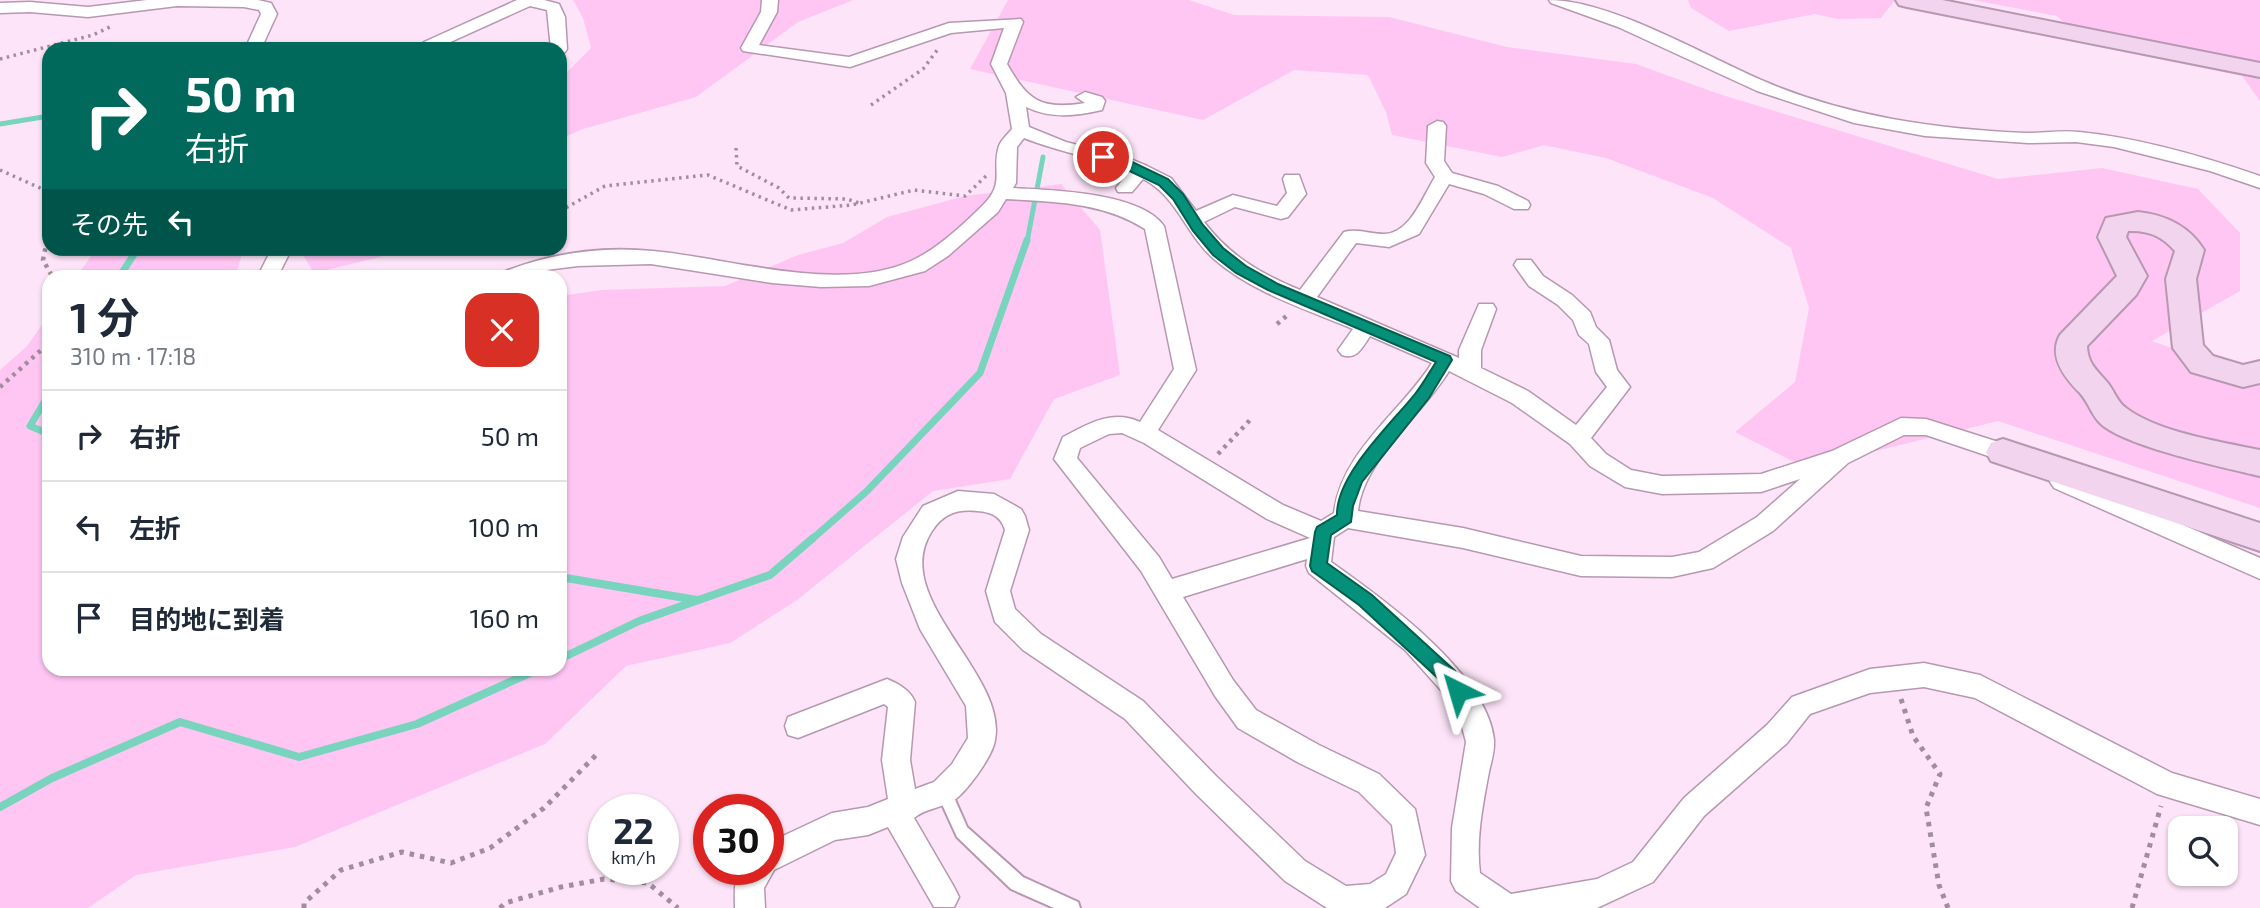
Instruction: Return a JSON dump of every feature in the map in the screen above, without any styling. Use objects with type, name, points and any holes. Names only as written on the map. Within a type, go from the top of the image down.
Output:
[{"type":"street","points":[[436,42],[527,0],[553,8],[559,16],[556,42]]},
{"type":"street","points":[[528,270],[543,264],[578,259],[651,257],[797,279],[869,279],[918,266],[942,251],[991,208],[1007,183],[1008,146],[1021,130],[1014,93],[999,64],[1015,22],[971,19],[850,62],[824,61],[749,48],[769,12],[770,0]]},
{"type":"street","points":[[1558,0],[1624,23],[1763,88],[1860,119],[1925,131],[2028,138],[2076,136],[2114,142],[2216,167],[2260,182]]},
{"type":"street","points":[[1907,0],[2260,70]]},
{"type":"street","points":[[0,8],[30,7],[88,12],[177,1],[244,2],[265,6],[269,14],[256,42]]},
{"type":"street","points":[[1014,93],[1040,108],[1058,112],[1096,106],[1096,101],[1085,97]]},
{"type":"street","points":[[1304,300],[1351,236],[1389,241],[1412,230],[1444,177],[1442,169],[1434,163],[1437,126]]},
{"type":"street","points":[[1021,130],[1060,146],[1122,162],[1164,182],[1218,252],[1241,270],[1445,360],[1520,397],[1578,438],[1598,460],[1625,478],[1662,485],[1761,483],[1840,457],[1901,426],[1926,427],[2260,537]]},
{"type":"street","points":[[1125,188],[1141,170]]},
{"type":"street","points":[[1444,177],[1490,190],[1521,205]]},
{"type":"street","points":[[1193,220],[1233,201],[1280,213],[1297,194],[1292,179]]},
{"type":"street","points":[[1000,193],[1100,201],[1140,215],[1154,226],[1185,370],[1144,433]]},
{"type":"street","points":[[2260,372],[2242,376],[2202,364],[2188,348],[2181,279],[2190,250],[2181,237],[2161,224],[2136,220],[2116,224],[2112,237],[2133,276],[2126,288],[2071,343],[2071,360],[2078,375],[2099,392],[2112,416],[2196,448],[2260,463]]},
{"type":"street","points":[[1524,265],[1536,281],[1565,300],[1583,317],[1586,330],[1599,340],[1598,363],[1619,387],[1578,438]]},
{"type":"street","points":[[1470,372],[1470,350],[1486,309]]},
{"type":"street","points":[[1349,350],[1366,327]]},
{"type":"street","points":[[1445,360],[1423,394],[1355,479],[1345,506],[1330,531],[1318,566],[1366,600],[1448,677],[1467,706],[1480,739],[1462,856],[1466,881],[1506,908]]},
{"type":"street","points":[[784,850],[832,827],[869,821],[900,811],[944,791],[962,773],[982,740],[979,704],[933,629],[914,583],[908,559],[915,537],[932,513],[957,500],[994,503],[1013,516],[1017,530],[998,591],[1004,614],[1012,625],[1071,670],[1134,710],[1206,785],[1295,871],[1343,901],[1374,898],[1396,884],[1411,855],[1405,819],[1369,783],[1308,754],[1247,719],[1224,688],[1150,564],[1065,459],[1071,443],[1105,426],[1124,424],[1144,433],[1275,512],[1330,531],[1463,538],[1581,566],[1672,566],[1704,561],[1765,524],[1840,457]]},
{"type":"street","points":[[2011,455],[2039,472],[2260,569]]},
{"type":"street","points":[[1167,591],[1330,531]]},
{"type":"street","points":[[1513,908],[1599,893],[1643,872],[1694,807],[1777,734],[1801,705],[1870,681],[1924,675],[1980,687],[2167,785],[2260,812]]},
{"type":"street","points":[[798,726],[887,691],[902,702],[896,760],[900,811],[944,897]]},
{"type":"street","points":[[749,885],[750,908]]},
{"type":"lane","points":[[944,791],[962,832],[1017,883],[1072,908]]},
{"type":"path","points":[[870,105],[923,69],[935,51],[971,19]]},
{"type":"path","points":[[66,42],[93,35],[114,24]]},
{"type":"path","points":[[0,59],[42,48]]},
{"type":"path","points":[[736,148],[737,166],[779,188],[789,198],[861,203]]},
{"type":"path","points":[[0,170],[42,189]]},
{"type":"path","points":[[567,207],[605,186],[708,175],[791,210],[861,203],[914,190],[965,196],[986,175]]},
{"type":"path","points":[[0,387],[42,349]]},
{"type":"path","points":[[1203,470],[1251,419]]},
{"type":"path","points":[[1895,678],[1913,736],[1940,774],[1926,808],[1939,885],[1948,908]]},
{"type":"path","points":[[304,908],[304,903],[341,870],[402,852],[451,863],[490,848],[544,808],[597,754]]},
{"type":"path","points":[[2132,908],[2167,785]]},
{"type":"path","points":[[500,908],[505,902],[604,879],[648,883],[678,908]]},
{"type":"shaded area","points":[[573,0],[853,0],[798,22],[696,97],[567,136],[567,72],[591,48],[583,18]]},
{"type":"shaded area","points":[[1008,0],[1189,0],[1234,15],[1389,17],[1507,47],[1636,64],[1719,94],[1998,179],[2102,168],[2198,189],[2240,233],[2240,291],[2152,341],[2260,379],[2260,508],[1998,421],[1806,468],[1735,432],[1795,382],[1809,308],[1791,248],[1713,198],[1606,158],[1544,145],[1502,157],[1392,135],[1386,112],[1368,75],[1294,70],[1203,120],[970,69]]},
{"type":"shaded area","points":[[1688,0],[1895,0],[1881,18],[1838,19],[1815,14],[1729,31],[1691,8]]},
{"type":"shaded area","points":[[1973,0],[2260,0],[2260,101],[2242,76],[2090,45],[2057,16]]},
{"type":"shaded area","points":[[1061,184],[1100,230],[1120,375],[1054,399],[1010,479],[933,491],[797,600],[730,643],[626,666],[545,744],[295,847],[136,875],[88,908],[0,908],[0,370],[27,346],[42,325],[42,676],[567,676],[567,295],[602,290],[725,286],[798,255],[843,243],[887,217],[965,196]]},
{"type":"shaded area","points":[[91,256],[241,256],[238,270],[81,270]]},
{"type":"shaded area","points":[[304,256],[382,256],[326,270],[312,270]]},
{"type":"waterway","points":[[0,124],[42,117]]},
{"type":"waterway","points":[[1027,242],[1043,157]]},
{"type":"waterway","points":[[811,540],[867,491],[980,373],[1027,240]]},
{"type":"waterway","points":[[124,270],[133,256]]},
{"type":"waterway","points":[[42,406],[30,426],[42,431]]},
{"type":"waterway","points":[[567,656],[639,621],[770,575],[813,538]]},
{"type":"waterway","points":[[567,578],[697,600]]},
{"type":"waterway","points":[[0,807],[52,778],[180,722],[299,757],[417,724],[523,676]]},
{"type":"route","points":[[1103,157],[1122,162],[1164,182],[1218,252],[1241,270],[1273,287],[1445,360],[1423,394],[1355,479],[1345,506],[1345,518],[1323,532],[1318,566],[1366,600],[1448,677],[1458,691]]}]
